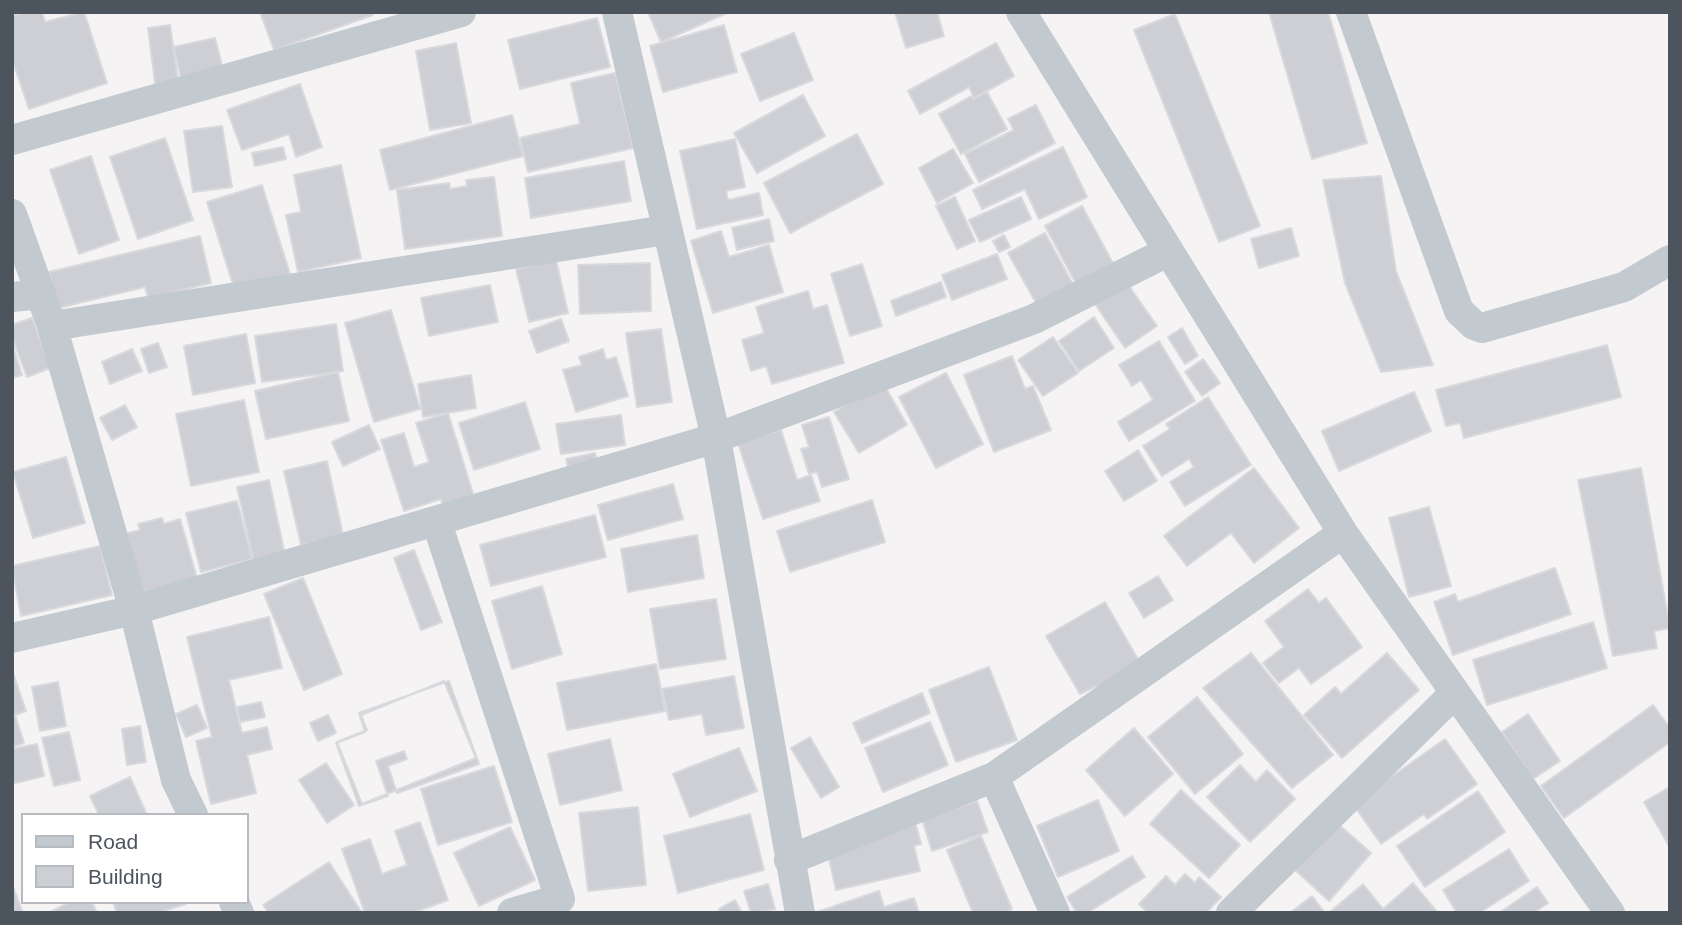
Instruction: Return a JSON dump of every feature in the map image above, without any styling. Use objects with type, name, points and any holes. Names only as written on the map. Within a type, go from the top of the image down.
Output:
[{"type":"street","points":[[12,140],[461,12]]},
{"type":"street","points":[[617,12],[716,438],[800,913]]},
{"type":"street","points":[[1021,12],[1343,533],[1610,913]]},
{"type":"street","points":[[1351,12],[1459,311],[1474,325],[1482,328],[1624,287],[1670,260]]},
{"type":"street","points":[[12,214],[27,296],[52,326],[134,610],[176,780],[191,813]]},
{"type":"street","points":[[52,326],[666,230]]},
{"type":"street","points":[[12,638],[134,610],[437,523],[716,438],[1034,319],[1169,251]]},
{"type":"street","points":[[437,523],[562,906],[512,913]]},
{"type":"street","points":[[789,860],[994,777],[1343,533]]},
{"type":"street","points":[[1231,913],[1455,693]]},
{"type":"street","points":[[994,777],[1055,913]]},
{"type":"building","points":[[24,12],[42,12],[45,22],[84,12],[107,83],[29,109],[12,59],[12,16]]},
{"type":"building","points":[[260,12],[372,12],[373,15],[274,50]]},
{"type":"building","points":[[648,12],[729,12],[661,42]]},
{"type":"building","points":[[895,12],[937,12],[944,36],[906,48]]},
{"type":"building","points":[[1269,12],[1328,12],[1367,143],[1312,159]]},
{"type":"building","points":[[1175,14],[1260,226],[1219,242],[1134,30]]},
{"type":"building","points":[[597,18],[610,67],[520,89],[508,40]]},
{"type":"building","points":[[170,25],[179,88],[156,91],[148,28]]},
{"type":"building","points":[[724,25],[737,72],[663,92],[650,46]]},
{"type":"building","points":[[794,33],[813,80],[760,101],[741,54]]},
{"type":"building","points":[[215,38],[224,73],[182,83],[174,47]]},
{"type":"building","points":[[456,43],[471,123],[430,130],[416,51]]},
{"type":"building","points":[[996,43],[1014,76],[974,98],[969,87],[920,114],[908,91]]},
{"type":"building","points":[[615,73],[633,148],[528,172],[520,138],[580,124],[571,83]]},
{"type":"building","points":[[300,84],[322,147],[296,157],[289,134],[242,150],[227,110]]},
{"type":"building","points":[[987,92],[1007,129],[961,154],[939,114],[972,96],[973,99]]},
{"type":"building","points":[[803,95],[825,136],[757,173],[734,133]]},
{"type":"building","points":[[1036,105],[1055,143],[979,182],[965,154],[1014,130],[1008,119]]},
{"type":"building","points":[[512,115],[523,156],[390,190],[380,150]]},
{"type":"building","points":[[222,126],[232,187],[193,192],[184,131]]},
{"type":"building","points":[[857,134],[883,184],[790,233],[764,183]]},
{"type":"building","points":[[165,138],[193,220],[138,239],[110,157]]},
{"type":"building","points":[[735,139],[745,187],[726,191],[728,200],[759,193],[763,215],[697,229],[680,151]]},
{"type":"building","points":[[283,147],[286,159],[255,166],[252,153]]},
{"type":"building","points":[[1063,147],[1087,197],[1039,219],[1025,189],[982,209],[973,190]]},
{"type":"building","points":[[953,149],[973,183],[937,203],[919,168]]},
{"type":"building","points":[[91,156],[119,240],[79,254],[50,170]]},
{"type":"building","points":[[624,161],[631,201],[531,218],[525,178]]},
{"type":"building","points":[[341,165],[361,258],[298,272],[286,215],[301,212],[294,175]]},
{"type":"building","points":[[1381,176],[1396,271],[1433,365],[1381,372],[1345,283],[1323,180]]},
{"type":"building","points":[[494,177],[502,236],[405,249],[397,190],[449,183],[450,189],[467,186],[466,180]]},
{"type":"building","points":[[262,185],[290,274],[235,291],[207,202]]},
{"type":"building","points":[[955,197],[975,241],[957,249],[936,206]]},
{"type":"building","points":[[1021,197],[1031,219],[980,242],[969,220]]},
{"type":"building","points":[[1082,206],[1115,267],[1078,287],[1045,226]]},
{"type":"building","points":[[769,219],[774,241],[737,250],[732,228]]},
{"type":"building","points":[[1291,228],[1299,256],[1259,268],[1251,239]]},
{"type":"building","points":[[721,231],[729,257],[769,245],[783,292],[713,313],[691,241]]},
{"type":"building","points":[[1045,233],[1076,290],[1040,310],[1008,253]]},
{"type":"building","points":[[1004,235],[1010,247],[999,252],[993,241]]},
{"type":"building","points":[[200,236],[211,283],[148,298],[145,287],[58,308],[49,272]]},
{"type":"building","points":[[997,254],[1007,279],[952,300],[942,275]]},
{"type":"building","points":[[556,260],[568,313],[529,322],[516,269]]},
{"type":"building","points":[[650,263],[651,311],[580,314],[578,265]]},
{"type":"building","points":[[862,264],[882,326],[850,336],[831,274]]},
{"type":"building","points":[[1122,276],[1157,326],[1125,348],[1091,298]]},
{"type":"building","points":[[941,282],[946,297],[896,316],[891,301]]},
{"type":"building","points":[[490,285],[498,322],[429,336],[421,298]]},
{"type":"building","points":[[808,291],[813,309],[827,305],[844,363],[772,384],[766,366],[751,371],[742,340],[764,333],[756,307]]},
{"type":"building","points":[[391,310],[420,409],[374,422],[345,323]]},
{"type":"building","points":[[1094,317],[1114,348],[1079,371],[1059,341]]},
{"type":"building","points":[[32,318],[50,368],[27,377],[12,337],[12,325]]},
{"type":"building","points":[[561,319],[569,341],[537,353],[529,331]]},
{"type":"building","points":[[336,324],[343,371],[262,382],[255,336]]},
{"type":"building","points":[[1182,328],[1198,356],[1185,364],[1168,337]]},
{"type":"building","points":[[661,329],[672,402],[637,407],[626,333]]},
{"type":"building","points":[[246,334],[255,383],[193,395],[184,346]]},
{"type":"building","points":[[1053,337],[1078,373],[1043,396],[1018,360]]},
{"type":"building","points":[[1159,341],[1195,401],[1129,441],[1118,422],[1153,400],[1141,380],[1132,386],[1119,365]]},
{"type":"building","points":[[12,343],[22,375],[12,378]]},
{"type":"building","points":[[158,343],[167,367],[149,373],[141,349]]},
{"type":"building","points":[[1607,345],[1621,397],[1464,438],[1460,423],[1446,426],[1436,390]]},
{"type":"building","points":[[132,349],[142,371],[110,384],[102,362]]},
{"type":"building","points":[[603,349],[606,360],[616,357],[628,396],[576,412],[563,370],[582,365],[579,357]]},
{"type":"building","points":[[1012,356],[1025,389],[1033,386],[1051,430],[994,452],[964,375]]},
{"type":"building","points":[[1203,359],[1220,383],[1202,396],[1185,372]]},
{"type":"building","points":[[338,372],[349,421],[266,439],[255,391]]},
{"type":"building","points":[[946,373],[983,444],[936,468],[899,397]]},
{"type":"building","points":[[471,375],[476,408],[423,417],[418,384]]},
{"type":"building","points":[[883,383],[907,425],[859,453],[834,412]]},
{"type":"building","points":[[1414,392],[1431,431],[1339,471],[1322,431]]},
{"type":"building","points":[[1208,397],[1251,465],[1185,506],[1170,482],[1194,467],[1189,459],[1162,476],[1143,446],[1170,429],[1166,424]]},
{"type":"building","points":[[244,400],[259,472],[191,486],[176,414]]},
{"type":"building","points":[[525,402],[540,449],[474,470],[459,423]]},
{"type":"building","points":[[125,405],[137,427],[112,440],[100,418]]},
{"type":"building","points":[[448,413],[475,500],[444,510],[441,499],[404,511],[381,440],[404,433],[414,467],[429,462],[416,423]]},
{"type":"building","points":[[621,415],[625,445],[561,454],[556,424]]},
{"type":"building","points":[[829,417],[849,479],[822,487],[817,472],[809,474],[801,449],[809,447],[802,425]]},
{"type":"building","points":[[369,425],[380,449],[343,466],[332,442]]},
{"type":"building","points":[[781,430],[797,480],[811,475],[820,501],[763,519],[738,443]]},
{"type":"building","points":[[1138,450],[1157,481],[1124,501],[1105,471]]},
{"type":"building","points":[[595,453],[599,471],[570,477],[566,459]]},
{"type":"building","points":[[66,457],[85,523],[33,538],[13,472]]},
{"type":"building","points":[[327,461],[343,535],[301,545],[284,471]]},
{"type":"building","points":[[1254,468],[1299,528],[1254,563],[1231,533],[1187,566],[1164,536]]},
{"type":"building","points":[[1641,468],[1670,628],[1654,631],[1657,648],[1613,656],[1578,480]]},
{"type":"building","points":[[269,480],[285,555],[254,562],[237,487]]},
{"type":"building","points":[[673,484],[683,519],[608,540],[598,505]]},
{"type":"building","points":[[872,500],[885,542],[790,572],[777,531]]},
{"type":"building","points":[[237,501],[252,559],[201,572],[186,513]]},
{"type":"building","points":[[1429,507],[1451,586],[1409,597],[1389,518]]},
{"type":"building","points":[[595,515],[606,557],[491,586],[480,545]]},
{"type":"building","points":[[162,518],[164,524],[180,519],[197,578],[140,593],[124,534],[140,530],[138,524]]},
{"type":"building","points":[[697,535],[704,578],[628,592],[621,549]]},
{"type":"building","points":[[100,546],[112,595],[21,616],[12,566]]},
{"type":"building","points":[[414,550],[442,622],[421,630],[394,558]]},
{"type":"building","points":[[1555,568],[1571,614],[1453,655],[1434,602],[1455,594],[1458,602]]},
{"type":"building","points":[[1158,576],[1173,600],[1144,618],[1129,593]]},
{"type":"building","points":[[303,578],[342,674],[304,690],[264,594]]},
{"type":"building","points":[[542,586],[562,654],[512,669],[492,601]]},
{"type":"building","points":[[1308,589],[1319,603],[1326,598],[1362,647],[1311,684],[1299,668],[1279,683],[1263,663],[1284,647],[1265,621]]},
{"type":"building","points":[[716,599],[726,659],[660,669],[650,609]]},
{"type":"building","points":[[1105,602],[1139,661],[1102,697],[1096,686],[1080,694],[1046,636]]},
{"type":"building","points":[[269,617],[282,668],[229,680],[242,733],[267,727],[272,749],[247,755],[256,793],[211,804],[196,741],[212,737],[187,637]]},
{"type":"building","points":[[1593,622],[1607,668],[1487,705],[1473,660]]},
{"type":"building","points":[[1251,653],[1333,755],[1292,788],[1203,688]]},
{"type":"building","points":[[1387,653],[1419,690],[1342,758],[1304,715],[1335,687],[1341,694]]},
{"type":"building","points":[[656,664],[665,711],[567,730],[557,683]]},
{"type":"building","points":[[989,667],[1017,740],[956,762],[929,690]]},
{"type":"building","points":[[13,673],[26,711],[15,715],[24,743],[12,747]]},
{"type":"building","points":[[734,676],[744,728],[706,735],[702,714],[669,720],[662,689]]},
{"type":"building","points":[[444,681],[476,758],[362,804],[337,742],[367,730],[361,715]]},
{"type":"building","points":[[449,681],[479,764],[397,793],[388,766],[407,759],[404,751],[376,761],[388,796],[359,806],[336,743],[365,732],[359,713]]},
{"type":"building","points":[[58,682],[66,726],[40,731],[32,687]]},
{"type":"building","points":[[922,693],[930,713],[862,743],[853,723]]},
{"type":"building","points":[[1197,697],[1243,754],[1195,794],[1148,737]]},
{"type":"building","points":[[261,702],[265,717],[240,722],[237,707]]},
{"type":"building","points":[[197,705],[207,728],[186,737],[176,714]]},
{"type":"building","points":[[1653,705],[1670,728],[1670,742],[1564,818],[1541,786]]},
{"type":"building","points":[[1528,714],[1560,761],[1533,779],[1502,732]]},
{"type":"building","points":[[328,715],[336,733],[318,741],[310,723]]},
{"type":"building","points":[[930,722],[948,765],[883,792],[865,748]]},
{"type":"building","points":[[140,726],[146,762],[127,765],[122,729]]},
{"type":"building","points":[[1134,728],[1173,774],[1125,816],[1086,770]]},
{"type":"building","points":[[69,732],[80,780],[54,786],[42,738]]},
{"type":"building","points":[[810,737],[839,787],[821,798],[791,748]]},
{"type":"building","points":[[610,739],[622,790],[560,805],[548,754]]},
{"type":"building","points":[[1445,739],[1477,784],[1427,819],[1424,814],[1381,844],[1353,804]]},
{"type":"building","points":[[37,744],[44,776],[12,784],[12,749]]},
{"type":"building","points":[[739,748],[757,791],[690,817],[673,774]]},
{"type":"building","points":[[326,763],[354,805],[327,823],[299,780]]},
{"type":"building","points":[[1240,765],[1256,782],[1267,770],[1295,799],[1250,842],[1207,797]]},
{"type":"building","points":[[494,766],[512,822],[438,845],[421,789]]},
{"type":"building","points":[[130,777],[146,813],[98,813],[90,796]]},
{"type":"building","points":[[1670,787],[1670,848],[1644,802]]},
{"type":"building","points":[[1181,790],[1240,845],[1209,878],[1150,824]]},
{"type":"building","points":[[1478,791],[1505,832],[1425,887],[1397,846]]},
{"type":"building","points":[[1098,800],[1119,851],[1058,877],[1037,826]]},
{"type":"building","points":[[977,801],[988,832],[932,851],[922,819]]},
{"type":"building","points":[[638,807],[646,885],[588,891],[579,813]]},
{"type":"building","points":[[750,814],[764,870],[678,893],[664,836]]},
{"type":"building","points":[[420,822],[448,900],[412,913],[365,913],[342,849],[370,839],[382,874],[407,865],[395,831]]},
{"type":"building","points":[[1337,823],[1371,853],[1329,901],[1295,870]]},
{"type":"building","points":[[916,825],[921,844],[914,846],[920,871],[836,890],[826,845]]},
{"type":"building","points":[[510,827],[535,880],[479,906],[454,853]]},
{"type":"building","points":[[981,836],[1012,909],[1002,913],[973,913],[947,850]]},
{"type":"building","points":[[1509,849],[1529,881],[1479,913],[1457,913],[1443,890]]},
{"type":"building","points":[[1132,856],[1145,877],[1087,913],[1077,913],[1067,897]]},
{"type":"building","points":[[329,862],[362,913],[269,913],[263,905]]},
{"type":"building","points":[[1185,874],[1195,883],[1199,877],[1221,897],[1206,913],[1148,913],[1139,904],[1166,876],[1175,885]]},
{"type":"building","points":[[1413,883],[1438,913],[1329,913],[1363,884],[1383,909]]},
{"type":"building","points":[[12,884],[23,913],[12,913]]},
{"type":"building","points":[[768,884],[775,909],[751,913],[744,891]]},
{"type":"building","points":[[1537,887],[1548,903],[1533,913],[1499,913]]},
{"type":"building","points":[[879,891],[884,907],[914,898],[919,913],[814,913]]},
{"type":"building","points":[[1312,896],[1325,913],[1290,913]]},
{"type":"building","points":[[735,900],[742,913],[721,913],[719,909]]},
{"type":"building","points":[[65,904],[93,904],[97,913],[49,913]]},
{"type":"building","points":[[114,904],[186,904],[157,913],[117,913]]}]
